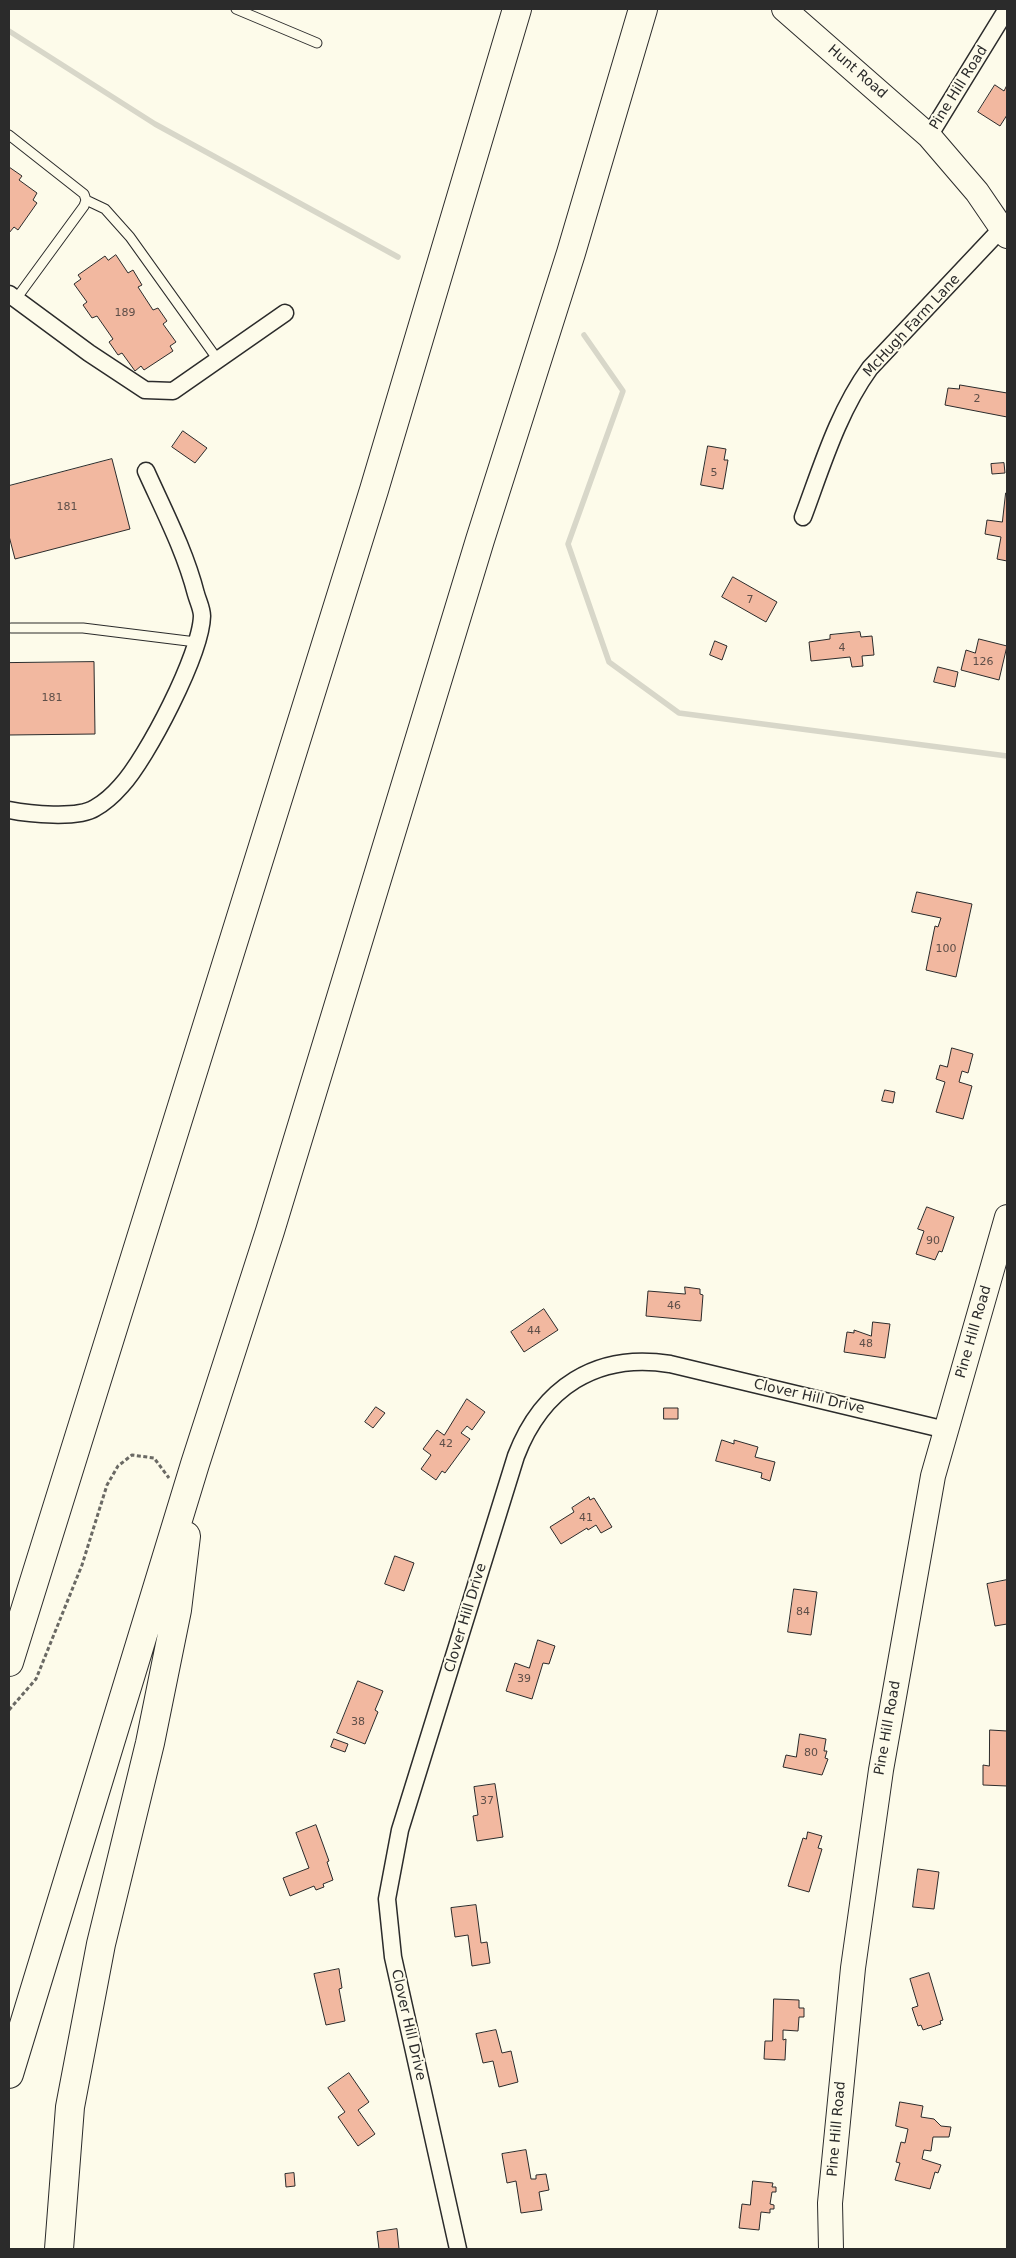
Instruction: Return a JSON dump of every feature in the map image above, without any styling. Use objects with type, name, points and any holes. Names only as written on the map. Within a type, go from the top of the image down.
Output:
[{"type":"highway","points":[[9,1662],[374,490],[517,9]]},
{"type":"highway","points":[[9,2074],[194,1464],[270,1231],[480,540],[571,254],[643,9]]},
{"type":"highway","points":[[59,2249],[70,2107],[101,1944],[150,1743],[177,1610],[194,1464]]},
{"type":"highway","points":[[9,1634],[48,1536]]},
{"type":"street","name":"Hunt Road","points":[[784,9],[930,136]]},
{"type":"street","name":"Pine Hill Road","points":[[1005,232],[977,192],[930,136],[1007,9]]},
{"type":"street","name":"McHugh Farm Lane","points":[[802,516],[857,387],[870,368],[1005,232]]},
{"type":"street","points":[[12,296],[88,353],[145,390],[173,391],[285,313]]},
{"type":"street","points":[[9,810],[34,815],[64,814],[94,809],[122,786],[150,744],[169,709],[196,642],[202,616],[188,565],[146,471]]},
{"type":"street","name":"Pine Hill Road","points":[[832,2249],[830,2203],[853,1968],[881,1770],[933,1476],[1007,1216]]},
{"type":"street","name":"Clover Hill Drive","points":[[458,2249],[393,1957],[387,1899],[400,1830],[516,1456],[536,1416],[557,1392],[584,1375],[614,1364],[647,1361],[670,1364],[946,1430]]},
{"type":"lane","points":[[236,9],[317,43]]},
{"type":"lane","points":[[9,135],[84,194],[86,200],[84,206],[12,296]]},
{"type":"lane","points":[[86,200],[105,209],[130,237],[218,360]]},
{"type":"lane","points":[[11,628],[83,628],[196,642]]},
{"type":"path","points":[[9,1710],[36,1679],[82,1565],[107,1485],[118,1466],[132,1455],[154,1458],[170,1480]]},
{"type":"building","points":[[995,85],[1004,91],[1007,85],[1007,115],[1000,126],[978,112]]},
{"type":"building","points":[[9,167],[22,176],[19,180],[37,193],[33,200],[37,203],[18,230],[14,227],[9,233]]},
{"type":"building","points":[[116,255],[128,273],[133,270],[142,285],[138,287],[153,310],[158,308],[167,321],[163,324],[176,342],[170,346],[173,351],[144,370],[141,366],[135,371],[122,353],[118,355],[109,342],[113,339],[97,316],[92,318],[83,305],[87,302],[74,284],[81,279],[78,275],[105,256],[108,260]]},
{"type":"building","points":[[960,385],[1007,393],[1007,417],[945,405],[948,388],[959,389]]},
{"type":"building","points":[[183,431],[207,448],[195,463],[172,447]]},
{"type":"building","points":[[708,446],[726,449],[724,460],[728,460],[723,489],[701,485]]},
{"type":"building","points":[[112,459],[130,529],[15,559],[9,536],[9,486]]},
{"type":"building","points":[[1004,463],[1005,473],[992,474],[991,464]]},
{"type":"building","points":[[1006,493],[1007,561],[997,559],[1001,537],[985,534],[987,520],[1002,522]]},
{"type":"building","points":[[733,577],[777,602],[766,622],[722,597]]},
{"type":"building","points":[[860,632],[861,637],[872,636],[874,655],[862,656],[863,666],[852,667],[850,657],[811,661],[809,642],[830,639],[830,635]]},
{"type":"building","points":[[979,639],[1007,646],[999,680],[961,670],[966,650],[975,653]]},
{"type":"building","points":[[715,641],[727,646],[722,660],[710,655]]},
{"type":"building","points":[[94,662],[95,734],[9,735],[9,663]]},
{"type":"building","points":[[938,667],[958,672],[955,687],[934,682]]},
{"type":"building","points":[[917,892],[972,904],[956,977],[926,970],[935,926],[938,927],[941,918],[912,912]]},
{"type":"building","points":[[952,1048],[973,1054],[968,1073],[962,1071],[959,1082],[972,1086],[963,1119],[936,1112],[945,1082],[936,1079],[940,1065],[947,1067]]},
{"type":"building","points":[[885,1090],[895,1092],[893,1103],[882,1101]]},
{"type":"building","points":[[927,1207],[954,1217],[942,1252],[939,1251],[935,1260],[916,1254],[924,1231],[918,1229]]},
{"type":"building","points":[[685,1287],[700,1289],[700,1294],[703,1295],[701,1321],[646,1316],[648,1291],[685,1294]]},
{"type":"building","points":[[544,1309],[558,1330],[524,1352],[511,1332]]},
{"type":"building","points":[[873,1322],[890,1324],[885,1358],[844,1352],[847,1332],[854,1333],[854,1330],[871,1336]]},
{"type":"building","points":[[467,1399],[485,1412],[472,1430],[467,1426],[461,1433],[470,1439],[445,1473],[442,1471],[436,1480],[421,1469],[431,1455],[423,1449],[437,1430],[444,1435]]},
{"type":"building","points":[[376,1407],[385,1413],[373,1428],[365,1422]]},
{"type":"building","points":[[664,1408],[678,1408],[678,1419],[664,1419]]},
{"type":"building","points":[[722,1440],[734,1444],[734,1440],[758,1447],[755,1457],[775,1462],[770,1481],[761,1478],[762,1473],[716,1461]]},
{"type":"building","points":[[589,1497],[590,1500],[594,1498],[612,1527],[601,1533],[596,1525],[588,1530],[587,1528],[561,1544],[550,1527],[574,1512],[572,1508]]},
{"type":"building","points":[[395,1556],[414,1563],[404,1591],[385,1584]]},
{"type":"building","points":[[1007,1580],[1007,1624],[995,1626],[987,1584]]},
{"type":"building","points":[[794,1589],[817,1592],[811,1635],[788,1632]]},
{"type":"building","points":[[538,1640],[555,1646],[549,1664],[543,1663],[532,1699],[506,1691],[515,1663],[529,1668]]},
{"type":"building","points":[[358,1681],[383,1691],[375,1710],[378,1712],[365,1744],[337,1733]]},
{"type":"building","points":[[990,1730],[1007,1731],[1007,1786],[983,1785],[983,1765],[989,1766]]},
{"type":"building","points":[[800,1734],[826,1739],[824,1751],[827,1751],[825,1758],[828,1759],[822,1775],[783,1767],[786,1755],[796,1757]]},
{"type":"building","points":[[334,1739],[348,1744],[345,1752],[331,1747]]},
{"type":"building","points":[[495,1784],[503,1837],[477,1841],[473,1816],[478,1815],[474,1787]]},
{"type":"building","points":[[316,1825],[329,1861],[327,1862],[333,1880],[323,1884],[324,1887],[316,1890],[314,1886],[290,1896],[283,1878],[309,1868],[296,1833]]},
{"type":"building","points":[[808,1832],[822,1836],[818,1848],[822,1849],[809,1892],[788,1886],[803,1838],[806,1839]]},
{"type":"building","points":[[918,1869],[939,1872],[934,1909],[913,1907]]},
{"type":"building","points":[[476,1905],[481,1943],[487,1942],[490,1963],[472,1966],[468,1935],[455,1937],[451,1908]]},
{"type":"building","points":[[339,1969],[342,1988],[339,1989],[345,2021],[326,2025],[314,1974]]},
{"type":"building","points":[[929,1973],[943,2020],[940,2021],[941,2024],[923,2030],[921,2025],[918,2026],[912,2008],[918,2006],[910,1979]]},
{"type":"building","points":[[774,1999],[799,2000],[799,2008],[804,2008],[804,2017],[799,2017],[798,2031],[783,2030],[783,2040],[786,2039],[785,2060],[764,2059],[765,2041],[772,2041]]},
{"type":"building","points":[[496,2030],[502,2053],[511,2051],[518,2082],[499,2087],[493,2061],[483,2063],[476,2034]]},
{"type":"building","points":[[349,2073],[369,2102],[358,2110],[375,2134],[358,2146],[338,2117],[345,2112],[328,2088]]},
{"type":"building","points":[[900,2102],[923,2106],[921,2117],[934,2119],[941,2126],[951,2127],[949,2137],[933,2137],[931,2151],[924,2150],[922,2159],[941,2165],[938,2173],[935,2172],[930,2189],[895,2180],[900,2163],[896,2162],[901,2142],[905,2143],[908,2129],[896,2126]]},
{"type":"building","points":[[526,2150],[531,2179],[536,2179],[536,2175],[546,2174],[549,2190],[539,2192],[542,2210],[521,2213],[516,2181],[507,2183],[502,2154]]},
{"type":"building","points":[[294,2173],[295,2186],[286,2187],[285,2174]]},
{"type":"building","points":[[753,2181],[773,2183],[772,2187],[776,2187],[776,2192],[772,2192],[770,2204],[774,2205],[774,2209],[770,2209],[770,2213],[761,2212],[759,2230],[739,2228],[742,2204],[750,2205]]},
{"type":"building","points":[[397,2229],[399,2249],[379,2249],[377,2232]]},
{"type":"waterway","points":[[9,31],[155,124],[398,257]]},
{"type":"waterway","points":[[584,335],[623,391],[568,544],[609,662],[679,713],[1007,756]]}]
